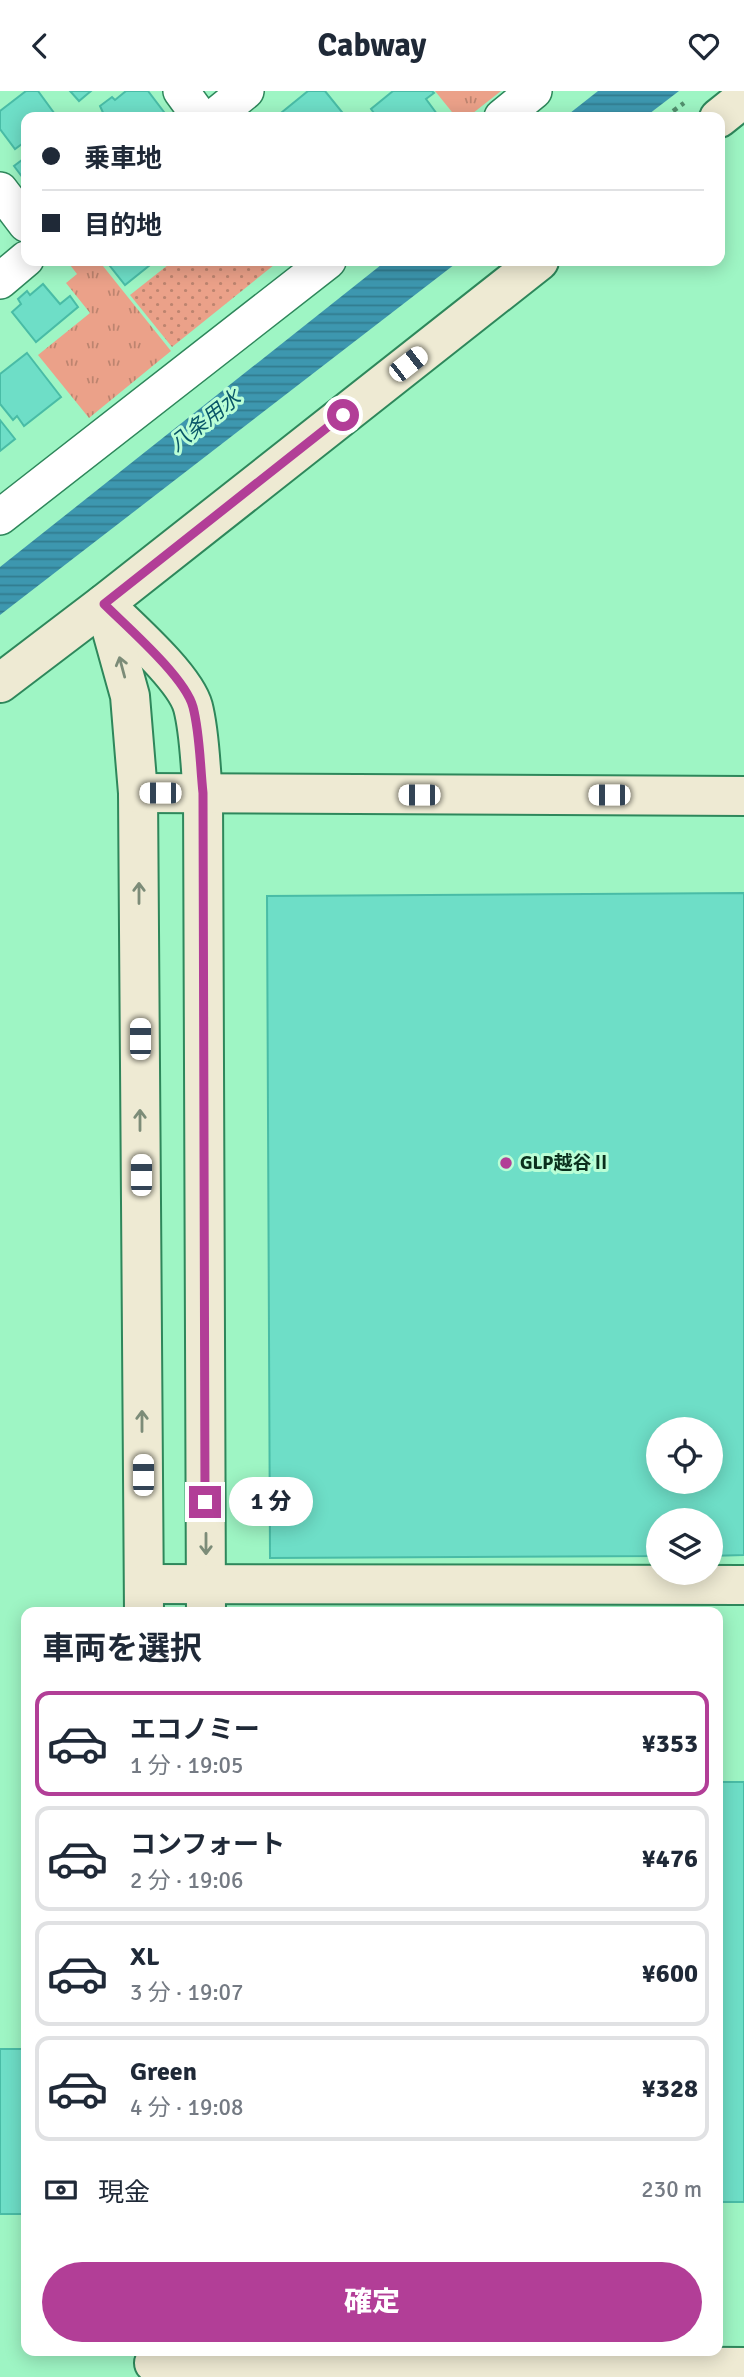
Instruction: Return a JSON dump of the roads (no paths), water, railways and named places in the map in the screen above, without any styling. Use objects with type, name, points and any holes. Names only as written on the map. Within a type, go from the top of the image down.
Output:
[{"type":"street","points":[[181,91],[196,112]]},
{"type":"street","points":[[220,112],[246,91]]},
{"type":"street","points":[[508,112],[534,91]]},
{"type":"street","points":[[725,113],[744,98]]},
{"type":"street","points":[[0,190],[21,217]]},
{"type":"street","points":[[0,281],[21,263]]},
{"type":"street","points":[[0,517],[322,266]]},
{"type":"street","points":[[0,683],[533,266]]},
{"type":"street","points":[[104,604],[130,696],[138,793],[144,1598],[744,1585]]},
{"type":"street","points":[[104,604],[167,667],[192,704],[203,793],[206,1598]]},
{"type":"street","points":[[138,793],[744,796]]},
{"type":"street","points":[[154,2363],[744,2367]]},
{"type":"water","points":[[598,91],[679,91],[652,112],[571,112]]},
{"type":"water","name":"八条用水","points":[[380,266],[453,266],[0,615],[0,567]]},
{"type":"place","name":"GLP越谷Ⅱ","points":[[506,1163]]}]
